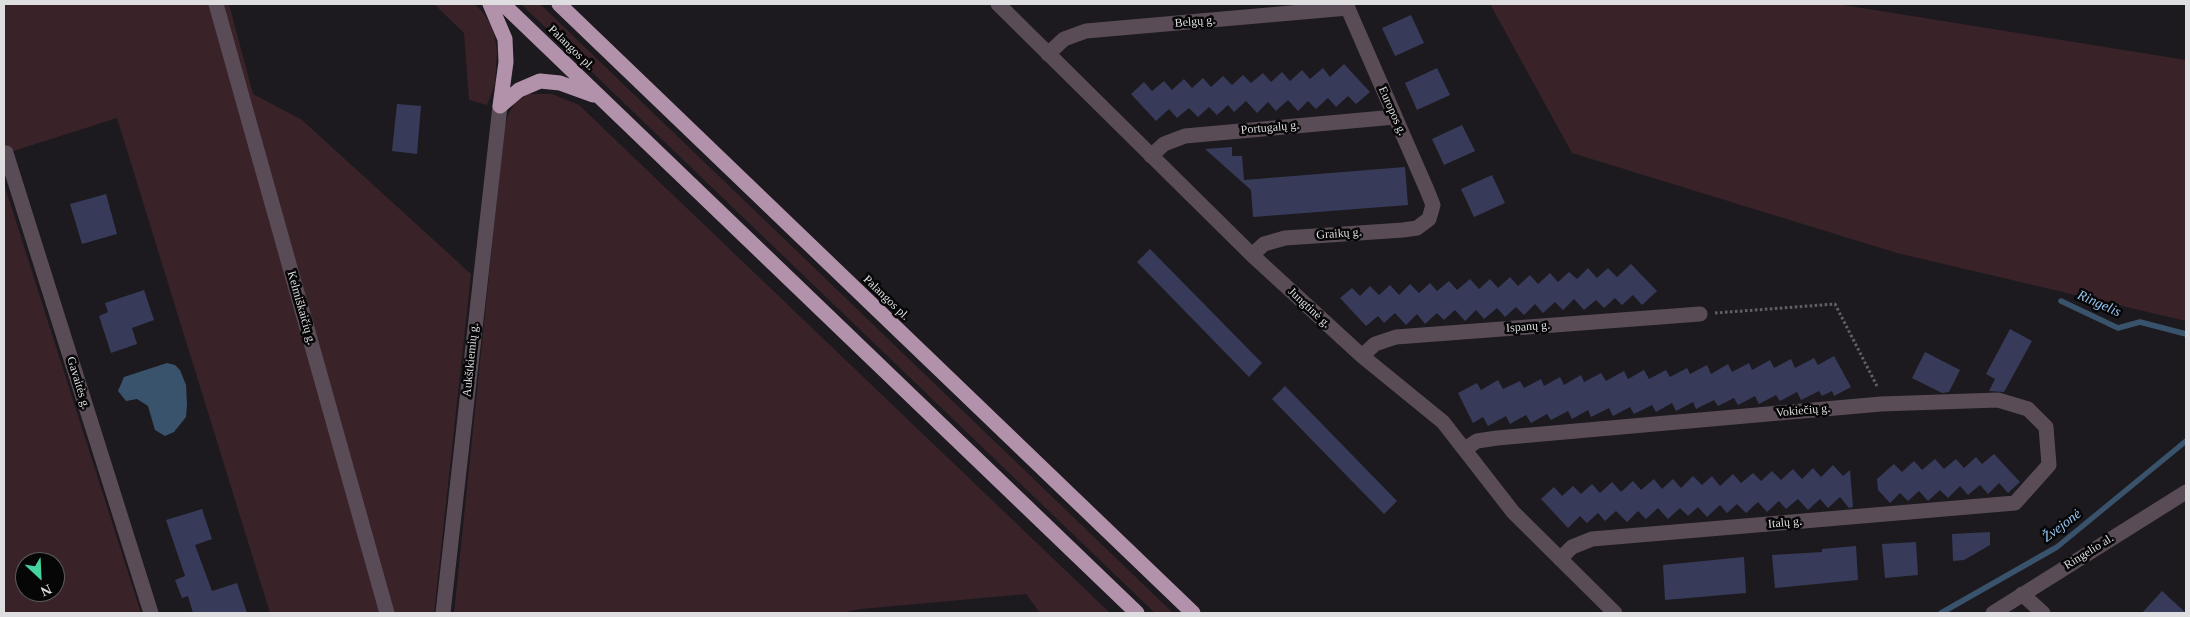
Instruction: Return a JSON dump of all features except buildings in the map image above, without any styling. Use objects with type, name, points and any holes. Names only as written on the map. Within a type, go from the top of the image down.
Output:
[{"type":"highway","points":[[490,4],[505,39],[506,62],[500,106]]},
{"type":"highway","name":"Palangos pl.","points":[[503,4],[1137,613]]},
{"type":"highway","name":"Palangos pl.","points":[[559,4],[1193,613]]},
{"type":"highway","points":[[500,106],[519,90],[540,81],[560,83],[600,97]]},
{"type":"street","name":"Kelmiškaičių g.","points":[[216,4],[387,613]]},
{"type":"street","name":"Jungtinė g.","points":[[998,4],[1252,255],[1362,356],[1442,422],[1513,512],[1615,613]]},
{"type":"street","name":"Belgų g.","points":[[1048,54],[1064,39],[1086,31],[1347,6]]},
{"type":"street","name":"Europos g.","points":[[1347,6],[1433,206],[1429,219]]},
{"type":"street","name":"Aukštkiemių g.","points":[[443,613],[500,106]]},
{"type":"street","name":"Portugalų g.","points":[[1151,156],[1164,144],[1185,136],[1395,117]]},
{"type":"street","name":"Gavaitės g.","points":[[6,153],[150,613]]},
{"type":"street","name":"Graikų g.","points":[[1252,255],[1264,244],[1285,238],[1403,230],[1417,228],[1429,219]]},
{"type":"street","name":"Ispanų g.","points":[[1362,356],[1375,344],[1396,337],[1700,314]]},
{"type":"street","name":"Vokiečių g.","points":[[1465,449],[1478,441],[1497,438],[1886,404],[1998,400],[2028,410],[2046,427],[2048,465],[2015,503]]},
{"type":"street","name":"Ringelio al.","points":[[1993,613],[2186,492]]},
{"type":"street","name":"Italų g.","points":[[1560,559],[1572,547],[1592,539],[2015,503]]},
{"type":"street","points":[[2022,594],[2043,613]]},
{"type":"path","points":[[1700,314],[1835,304],[1886,404]]},
{"type":"shaded area","points":[[4,4],[229,4],[253,94],[302,120],[471,274],[434,613],[270,613],[117,118],[4,154]]},
{"type":"shaded area","points":[[434,4],[474,4],[482,11],[493,28],[497,51],[495,84],[487,105],[469,100],[464,33]]},
{"type":"shaded area","points":[[521,4],[540,4],[1173,613],[1155,613]]},
{"type":"shaded area","points":[[1490,4],[1837,4],[2186,60],[2186,321],[1897,253],[1572,153]]},
{"type":"shaded area","points":[[528,94],[552,94],[579,105],[1110,613],[1040,613],[1026,594],[861,609],[840,613],[454,613],[504,131],[508,115],[515,103]]},
{"type":"shaded area","points":[[4,184],[141,613],[4,613]]},
{"type":"water","points":[[167,363],[175,365],[180,370],[186,385],[187,404],[186,417],[174,432],[165,436],[155,430],[148,406],[137,399],[126,401],[118,391],[124,377]]},
{"type":"waterway","name":"Ringelis","points":[[2061,301],[2118,328],[2140,322],[2186,334]]},
{"type":"waterway","name":"Žvejonė","points":[[1941,613],[2057,547],[2186,441]]}]
